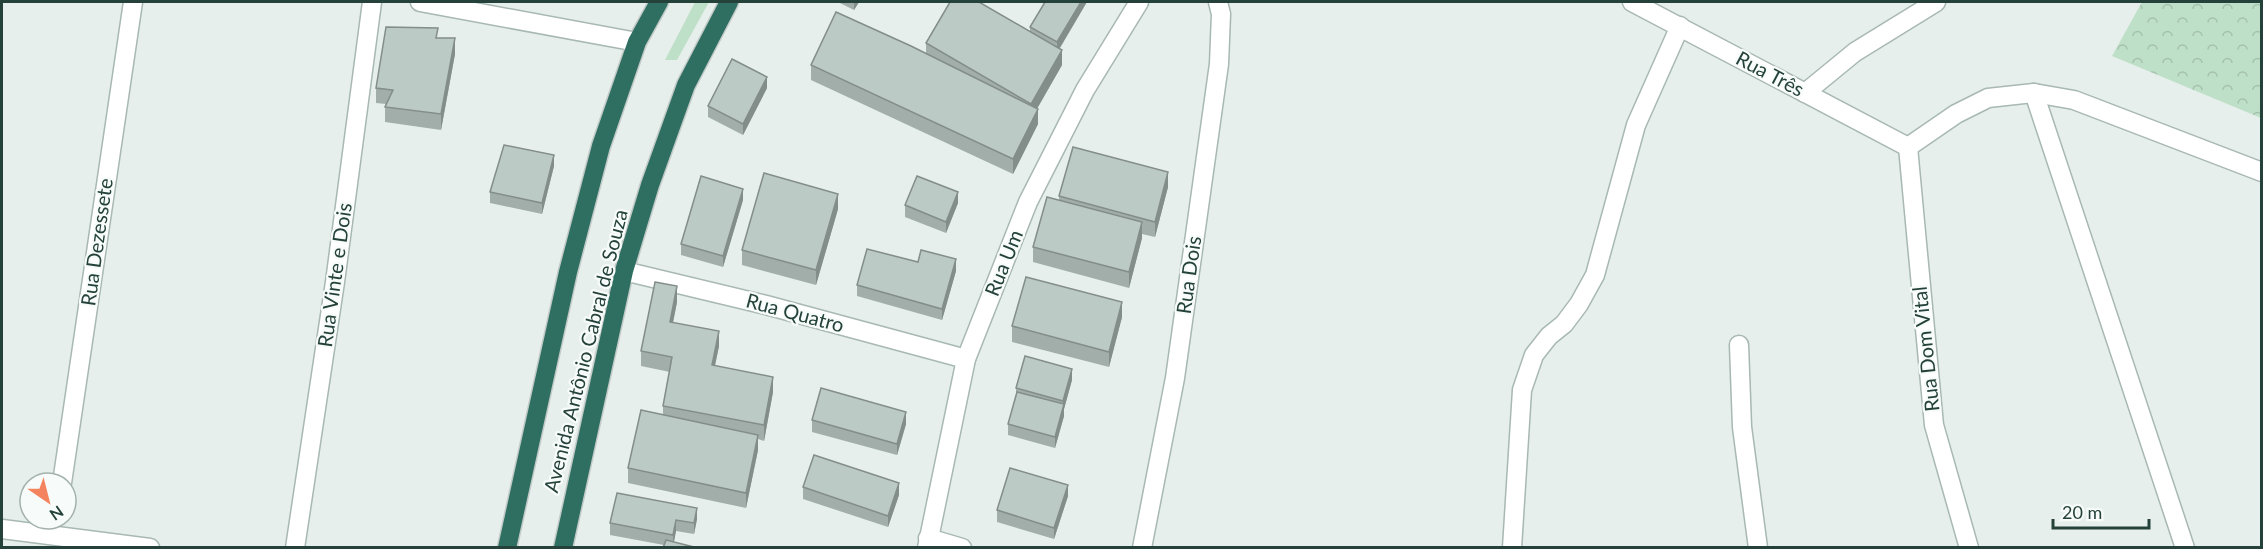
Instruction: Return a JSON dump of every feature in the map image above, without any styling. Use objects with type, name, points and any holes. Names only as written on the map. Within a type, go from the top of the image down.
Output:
[{"type":"highway","name":"Avenida Antônio Cabral de Souza","points":[[507,548],[568,272],[601,146],[637,42],[659,2]]},
{"type":"highway","name":"Avenida Antônio Cabral de Souza","points":[[563,548],[624,270],[650,185],[686,85],[729,2]]},
{"type":"street","name":"Rua Dezessete","points":[[64,471],[132,2]]},
{"type":"street","name":"Rua Vinte e Dois","points":[[296,548],[335,282],[372,2]]},
{"type":"street","points":[[420,2],[637,42]]},
{"type":"street","name":"Rua Um","points":[[928,543],[966,359],[1028,202],[1085,90],[1139,2]]},
{"type":"street","name":"Rua Dois","points":[[1142,548],[1175,378],[1219,64],[1221,14],[1218,2]]},
{"type":"street","name":"Rua Três","points":[[1632,2],[1908,147]]},
{"type":"street","points":[[1805,93],[1855,52],[1936,2]]},
{"type":"street","points":[[1512,548],[1522,390],[1534,355],[1574,311],[1595,275],[1636,125],[1680,26]]},
{"type":"street","points":[[2034,93],[2185,548]]},
{"type":"street","points":[[1908,147],[1956,114],[1988,98],[2034,93],[2074,100],[2262,172]]},
{"type":"street","name":"Rua Dom Vital","points":[[1908,147],[1934,425],[1969,548]]},
{"type":"street","name":"Rua Quatro","points":[[624,270],[766,305],[966,359]]},
{"type":"street","points":[[1738,345],[1742,428],[1758,548]]},
{"type":"street","points":[[2,529],[150,548]]},
{"type":"street","points":[[928,543],[962,548]]},
{"type":"green space","points":[[695,2],[709,2],[677,60],[665,60]]},
{"type":"green space","points":[[2142,2],[2261,2],[2261,118],[2112,56]]},
{"type":"building","points":[[950,2],[979,2],[1062,50],[1031,104],[926,43]]},
{"type":"building","points":[[1045,2],[1081,2],[1057,42],[1030,27]]},
{"type":"building","points":[[836,12],[911,46],[1038,109],[1013,159],[811,65]]},
{"type":"building","points":[[386,27],[438,28],[436,38],[455,38],[441,114],[385,107],[393,90],[376,88]]},
{"type":"building","points":[[732,59],[767,77],[743,124],[708,106]]},
{"type":"building","points":[[504,145],[554,155],[542,203],[490,192]]},
{"type":"building","points":[[1073,147],[1168,172],[1155,222],[1059,196]]},
{"type":"building","points":[[764,173],[838,194],[816,270],[742,250]]},
{"type":"building","points":[[701,176],[743,189],[723,256],[681,244]]},
{"type":"building","points":[[917,176],[958,192],[946,222],[905,205]]},
{"type":"building","points":[[1047,197],[1142,222],[1129,272],[1033,247]]},
{"type":"building","points":[[867,249],[918,262],[921,250],[956,259],[942,309],[857,285]]},
{"type":"building","points":[[1026,277],[1122,302],[1109,352],[1012,326]]},
{"type":"building","points":[[655,282],[677,286],[670,322],[719,331],[712,365],[773,377],[764,425],[663,406],[672,357],[641,351]]},
{"type":"building","points":[[1025,356],[1072,369],[1063,401],[1016,388]]},
{"type":"building","points":[[821,388],[906,412],[897,444],[812,420]]},
{"type":"building","points":[[1017,392],[1064,404],[1055,437],[1008,424]]},
{"type":"building","points":[[641,410],[758,435],[746,493],[628,468]]},
{"type":"building","points":[[814,455],[899,483],[888,516],[803,487]]},
{"type":"building","points":[[1010,468],[1068,485],[1054,528],[997,510]]},
{"type":"building","points":[[617,493],[697,508],[694,523],[676,520],[673,535],[610,523]]},
{"type":"building","points":[[666,540],[698,548],[663,548]]}]
